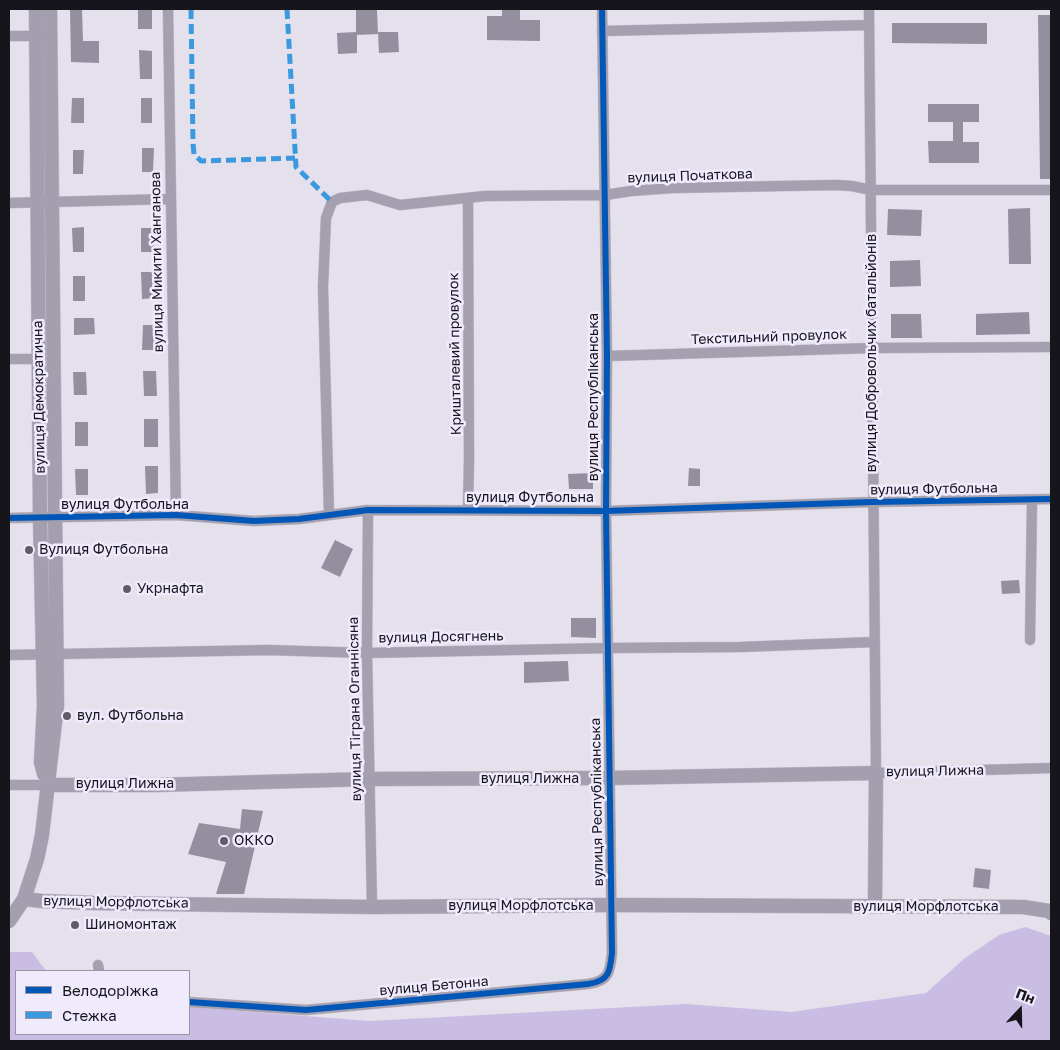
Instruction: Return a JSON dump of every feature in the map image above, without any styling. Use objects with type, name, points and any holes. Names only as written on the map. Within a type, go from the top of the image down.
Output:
[{"type":"street","name":"вулиця Демократична","points":[[9,921],[24,899],[42,835],[57,705],[49,655],[40,518],[36,9]]},
{"type":"street","name":"вулиця Демократична","points":[[49,655],[55,517],[50,9]]},
{"type":"street","name":"вулиця Микити Ханганова","points":[[168,9],[176,515]]},
{"type":"street","name":"вулиця Республіканська","points":[[602,9],[607,356],[606,510],[611,905]]},
{"type":"street","name":"вулиця Добровольчих батальйонів","points":[[869,9],[872,502],[876,773],[875,907]]},
{"type":"street","points":[[602,31],[869,25]]},
{"type":"street","points":[[9,36],[50,36]]},
{"type":"street","name":"вулиця Початкова","points":[[329,514],[323,287],[326,218],[332,202],[340,198],[367,195],[400,205],[519,195],[605,195],[673,188],[836,185],[871,190],[1051,190]]},
{"type":"street","name":"Кришталевий провулок","points":[[468,198],[470,459],[468,510]]},
{"type":"street","points":[[9,203],[170,199]]},
{"type":"street","name":"Текстильний провулок","points":[[607,356],[872,348],[1051,347]]},
{"type":"street","points":[[9,359],[39,359]]},
{"type":"street","name":"вулиця Футбольна","points":[[9,518],[176,515],[254,521],[299,519],[368,510],[606,510],[1051,499]]},
{"type":"street","points":[[1030,640],[1032,500]]},
{"type":"street","name":"вулиця Тіграна Оганнісяна","points":[[368,510],[367,652],[372,907]]},
{"type":"street","name":"вулиця Досягнень","points":[[9,655],[268,650],[367,652],[740,648],[874,642]]},
{"type":"street","name":"вулиця Лижна","points":[[9,785],[156,785],[369,779],[609,778],[1051,768]]},
{"type":"street","name":"вулиця Морфлотська","points":[[24,899],[94,903],[372,907],[611,905],[1023,906],[1050,911]]},
{"type":"street","name":"вулиця Бетонна","points":[[190,1002],[306,1010],[599,983],[608,973],[611,965],[611,905]]},
{"type":"shaded area","points":[[1025,927],[1051,936],[1051,1041],[9,1041],[9,952],[32,952],[45,970],[15,970],[15,1035],[190,1035],[190,1007],[370,1021],[686,1004],[791,1012],[926,993],[965,958],[999,935]]},
{"type":"building","points":[[70,9],[82,9],[83,41],[99,41],[99,63],[71,62]]},
{"type":"building","points":[[138,9],[152,9],[152,29],[138,29]]},
{"type":"building","points":[[502,9],[520,9],[520,20],[540,20],[540,41],[487,40],[487,16],[502,16]]},
{"type":"building","points":[[356,10],[377,10],[378,34],[357,35],[357,53],[338,54],[337,33],[356,32]]},
{"type":"building","points":[[1038,15],[1051,15],[1051,179],[1040,179]]},
{"type":"building","points":[[892,23],[987,23],[987,44],[892,43]]},
{"type":"building","points":[[378,32],[398,32],[399,52],[379,53]]},
{"type":"building","points":[[139,50],[152,51],[152,79],[140,79]]},
{"type":"building","points":[[72,98],[84,98],[84,123],[71,123]]},
{"type":"building","points":[[141,98],[152,98],[152,123],[141,123]]},
{"type":"building","points":[[928,104],[979,104],[979,122],[963,122],[963,142],[979,142],[979,163],[929,163],[928,141],[953,141],[953,122],[928,122]]},
{"type":"building","points":[[142,148],[154,148],[153,172],[142,172]]},
{"type":"building","points":[[73,150],[84,150],[83,174],[73,174]]},
{"type":"building","points":[[1030,208],[1031,264],[1009,264],[1008,209]]},
{"type":"building","points":[[888,209],[922,210],[921,236],[887,235]]},
{"type":"building","points":[[84,227],[84,252],[73,252],[72,228]]},
{"type":"building","points":[[141,228],[154,228],[154,252],[141,252]]},
{"type":"building","points":[[920,260],[921,286],[890,287],[890,261]]},
{"type":"building","points":[[141,272],[155,272],[156,298],[142,299]]},
{"type":"building","points":[[73,276],[85,276],[85,301],[73,301]]},
{"type":"building","points":[[1029,312],[1030,334],[976,335],[976,314]]},
{"type":"building","points":[[891,314],[921,314],[922,338],[891,338]]},
{"type":"building","points":[[74,318],[94,318],[95,334],[74,335]]},
{"type":"building","points":[[143,325],[157,325],[157,350],[142,350]]},
{"type":"building","points":[[143,371],[156,371],[157,396],[144,396]]},
{"type":"building","points":[[73,372],[86,372],[87,395],[74,395]]},
{"type":"building","points":[[144,419],[158,419],[158,447],[144,447]]},
{"type":"building","points":[[75,422],[88,422],[88,446],[75,446]]},
{"type":"building","points":[[145,466],[158,466],[158,493],[146,494]]},
{"type":"building","points":[[689,468],[700,469],[700,486],[688,486]]},
{"type":"building","points":[[75,469],[88,469],[88,495],[76,495]]},
{"type":"building","points":[[593,473],[593,489],[569,489],[568,474]]},
{"type":"building","points":[[335,540],[353,549],[340,577],[321,568]]},
{"type":"building","points":[[1019,580],[1020,593],[1002,594],[1001,581]]},
{"type":"building","points":[[571,618],[596,618],[596,638],[571,637]]},
{"type":"building","points":[[568,661],[569,681],[524,683],[524,662]]},
{"type":"building","name":"ОККО","points":[[242,809],[263,811],[244,894],[216,894],[226,862],[188,854],[199,823],[240,829]]},
{"type":"building","points":[[975,868],[991,870],[989,889],[973,887]]},
{"type":"marked path","points":[[191,9],[194,154],[201,161],[295,158]]},
{"type":"marked path","points":[[287,9],[296,167],[332,202]]},
{"type":"cycle path","points":[[190,1002],[306,1010],[588,984],[600,981],[609,970],[612,953],[602,9]]},
{"type":"cycle path","points":[[9,518],[176,515],[254,521],[299,519],[368,510],[606,511],[872,502],[1051,499]]},
{"type":"place","name":"Вулиця Футбольна","points":[[29,550]]},
{"type":"place","name":"Укрнафта","points":[[127,589]]},
{"type":"place","name":"вул. Футбольна","points":[[67,716]]},
{"type":"place","name":"ОККО","points":[[224,841]]},
{"type":"place","name":"Шиномонтаж","points":[[75,925]]}]
